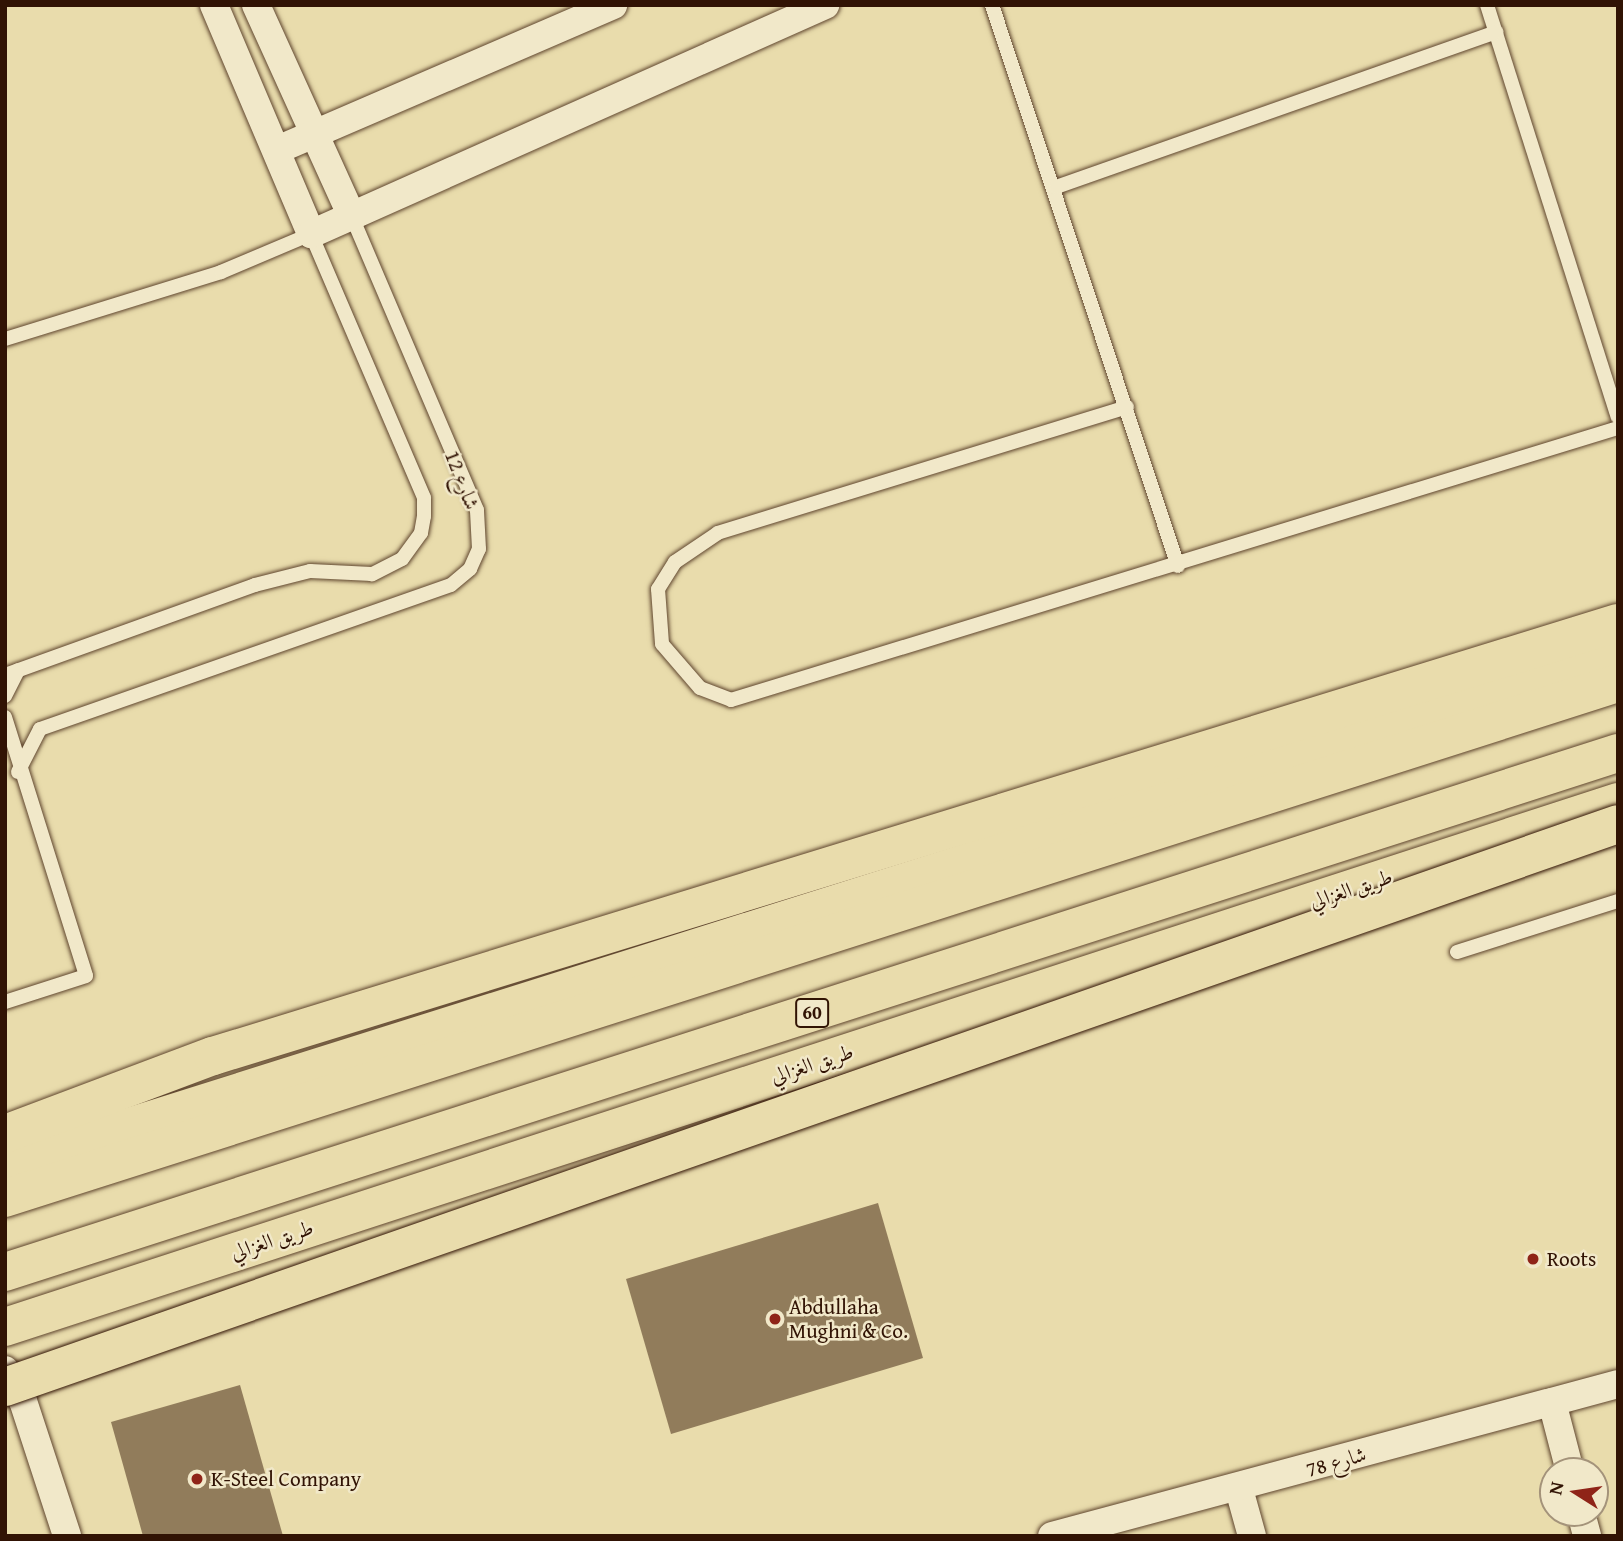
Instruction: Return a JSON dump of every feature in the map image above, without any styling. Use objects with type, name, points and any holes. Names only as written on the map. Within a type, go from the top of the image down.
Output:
[{"type":"main road","points":[[5,1134],[213,1056],[1618,623]]},
{"type":"main road","points":[[5,1166],[1618,657]]},
{"type":"main road","points":[[5,1198],[1618,683]]},
{"type":"main road","name":"60","points":[[5,1272],[1618,753]]},
{"type":"main road","name":"طريق الغزالي","points":[[5,1327],[1618,802]]},
{"type":"main road","points":[[5,1387],[1618,824]]},
{"type":"street","name":"شارع 12","points":[[214,5],[311,233]]},
{"type":"street","name":"شارع 12","points":[[256,5],[312,135],[352,217]]},
{"type":"street","points":[[277,150],[612,5]]},
{"type":"street","points":[[311,233],[825,5]]},
{"type":"street","points":[[5,1370],[23,1401],[67,1536]]},
{"type":"street","name":"شارع 78","points":[[1052,1536],[1239,1489],[1618,1384]]},
{"type":"street","points":[[1552,1402],[1566,1457]]},
{"type":"street","points":[[1239,1489],[1252,1536]]},
{"type":"lane","points":[[992,5],[1056,187],[1178,566]]},
{"type":"lane","points":[[1487,5],[1618,417]]},
{"type":"lane","points":[[1056,187],[1496,32]]},
{"type":"lane","name":"شارع 12","points":[[18,772],[40,729],[451,585],[470,569],[479,549],[477,510],[352,217]]},
{"type":"lane","name":"شارع 12","points":[[12,673],[255,585],[310,571],[372,574],[402,559],[421,533],[424,498],[311,233]]},
{"type":"lane","points":[[5,339],[222,272],[311,233]]},
{"type":"lane","points":[[1127,407],[718,533],[675,562],[658,589],[662,644],[699,688],[731,700],[1178,566],[1618,428]]},
{"type":"lane","points":[[5,696],[12,673]]},
{"type":"lane","points":[[5,717],[18,772],[86,976],[5,1002]]},
{"type":"lane","points":[[1458,953],[1618,901]]},
{"type":"building","name":"Abdullaha Mughni & Co.","points":[[878,1203],[923,1358],[671,1434],[626,1279]]},
{"type":"building","name":"K-Steel Company","points":[[240,1385],[283,1536],[143,1536],[111,1422]]},
{"type":"place","name":"Roots","points":[[1533,1259]]},
{"type":"place","name":"Abdullaha Mughni & Co.","points":[[775,1319]]},
{"type":"place","name":"K-Steel Company","points":[[197,1479]]}]
